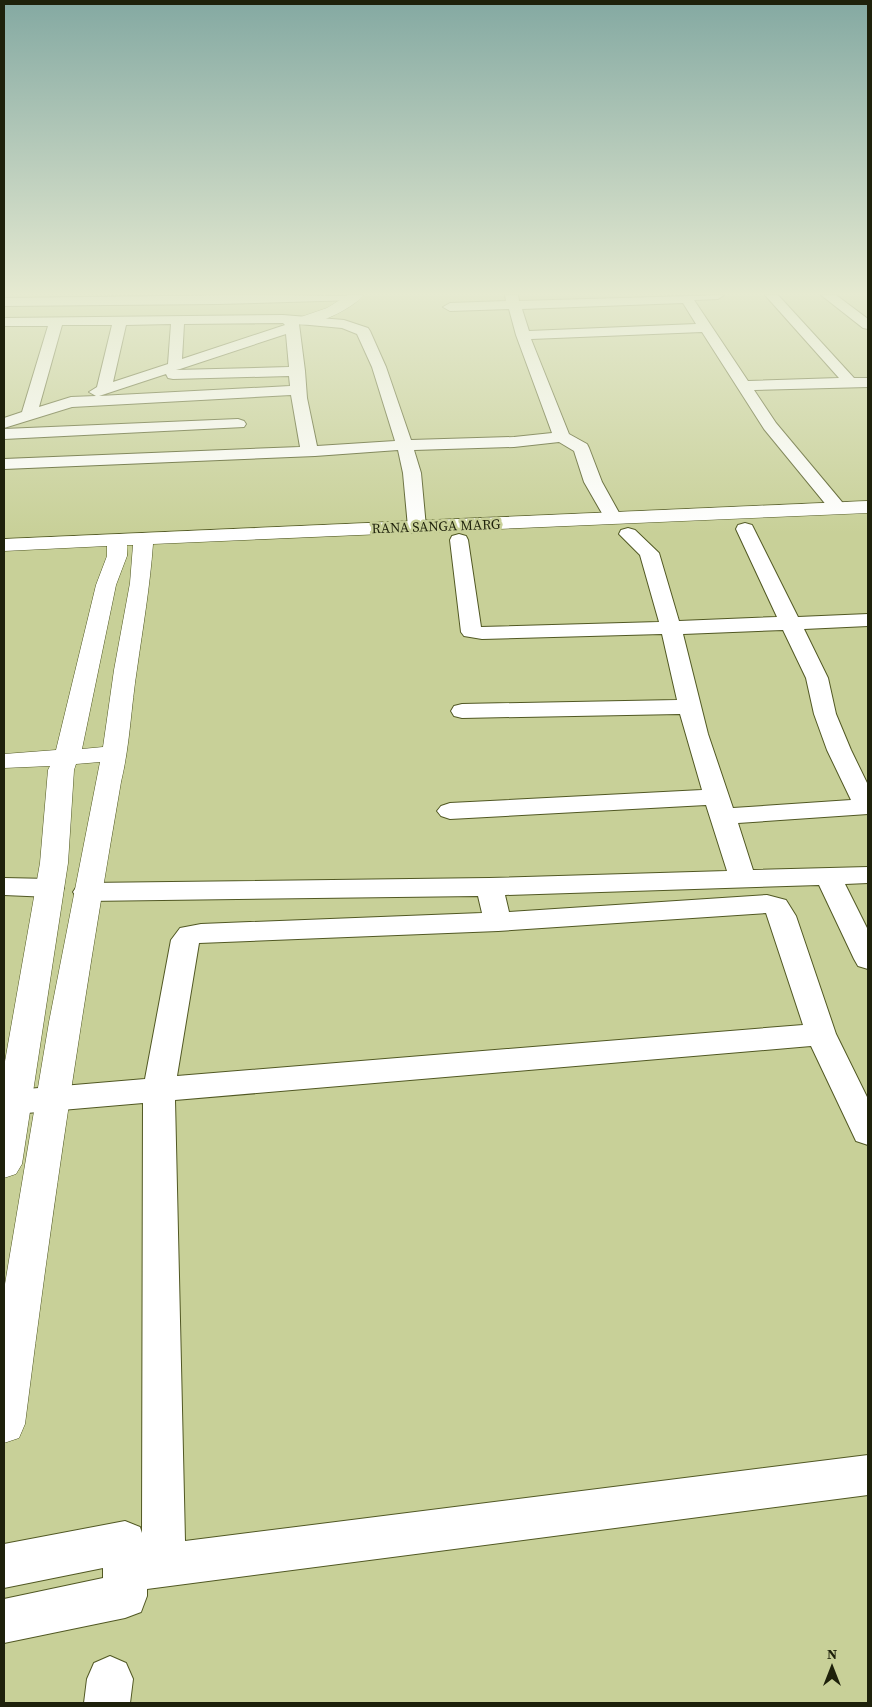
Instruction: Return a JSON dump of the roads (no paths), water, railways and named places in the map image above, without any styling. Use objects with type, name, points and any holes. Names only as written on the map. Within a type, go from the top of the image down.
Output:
[{"type":"street","points":[[29,416],[41,375]]},
{"type":"street","points":[[104,389],[107,375]]},
{"type":"street","points":[[4,423],[147,375]]},
{"type":"street","points":[[298,375],[298,390],[309,451]]},
{"type":"street","points":[[382,375],[405,445],[412,473],[417,527]]},
{"type":"street","points":[[538,375],[562,437]]},
{"type":"street","points":[[735,375],[770,426],[838,508]]},
{"type":"street","points":[[843,375],[850,382]]},
{"type":"street","points":[[743,386],[868,382]]},
{"type":"street","points":[[70,402],[298,390]]},
{"type":"street","points":[[238,394],[238,424],[242,454]]},
{"type":"street","points":[[118,429],[190,396]]},
{"type":"street","points":[[4,434],[238,424]]},
{"type":"street","points":[[4,464],[405,445],[514,442],[562,437],[581,448],[593,482],[620,526],[650,553],[671,628],[696,734],[743,879]]},
{"type":"street","name":"RANA SANGA MARG","points":[[4,545],[130,547],[459,540],[868,507]]},
{"type":"street","name":"RANA SANGA MARG","points":[[4,561],[130,547],[417,527],[620,526],[745,529],[868,523]]},
{"type":"street","points":[[450,811],[720,806],[868,807],[839,750],[824,714],[818,678],[745,529]]},
{"type":"street","points":[[459,540],[471,632],[671,628],[868,620]]},
{"type":"street","points":[[4,1424],[21,1301],[53,1099],[87,892],[108,782],[114,761],[140,583],[130,547]]},
{"type":"street","points":[[4,1164],[54,863],[64,764],[106,585],[130,547]]},
{"type":"street","points":[[462,711],[690,707]]},
{"type":"street","points":[[4,761],[64,764]]},
{"type":"street","points":[[4,773],[64,764],[114,761]]},
{"type":"street","points":[[87,892],[453,888],[868,875]]},
{"type":"street","points":[[828,876],[868,959]]},
{"type":"street","points":[[4,886],[50,888]]},
{"type":"street","points":[[489,887],[498,922]]},
{"type":"street","points":[[453,888],[461,924]]},
{"type":"street","points":[[4,1621],[125,1596],[144,1568],[159,1089],[185,940],[190,935],[201,933],[461,924],[767,904],[776,906],[782,916],[821,1034],[868,1132]]},
{"type":"street","points":[[14,1102],[821,1034]]},
{"type":"street","points":[[144,1568],[868,1475]]},
{"type":"street","points":[[4,1566],[125,1542],[144,1568]]}]
